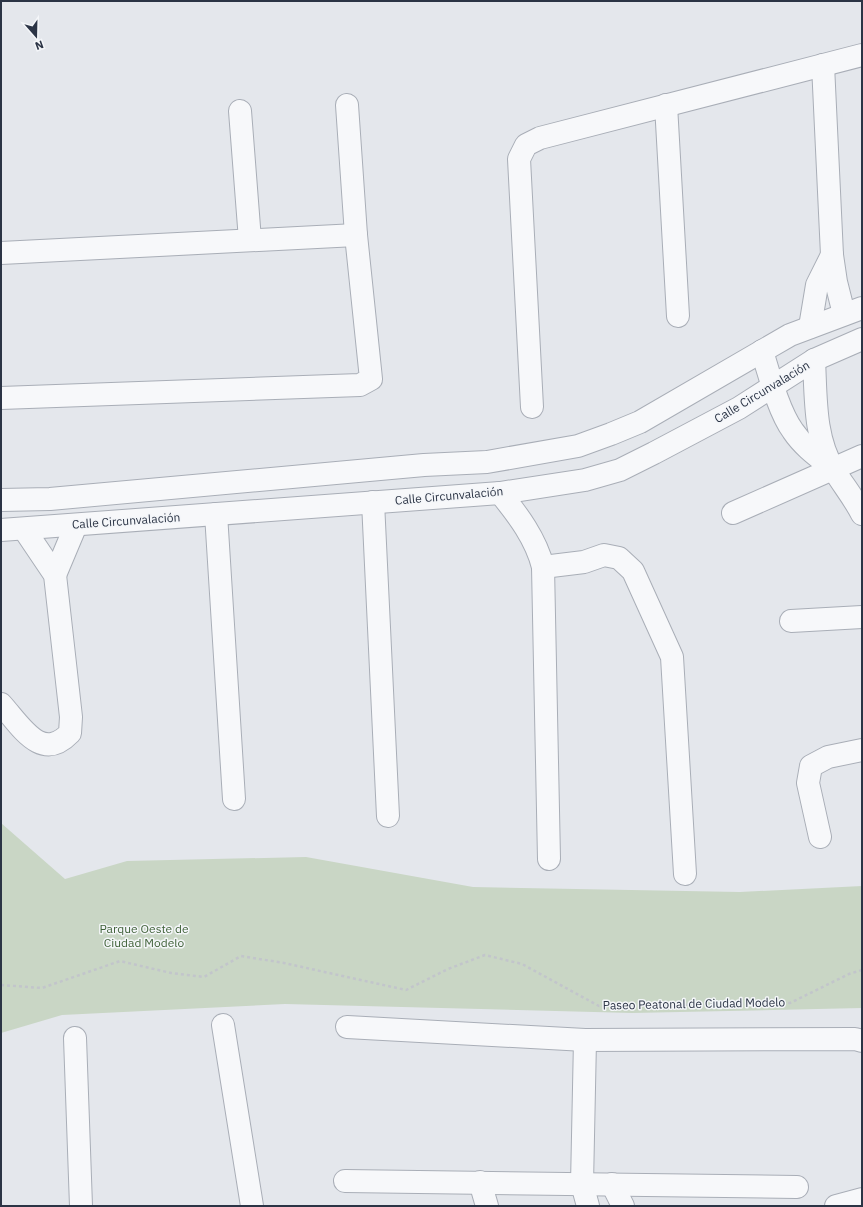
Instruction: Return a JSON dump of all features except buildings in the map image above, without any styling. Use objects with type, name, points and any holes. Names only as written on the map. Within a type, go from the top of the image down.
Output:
[{"type":"street","points":[[532,406],[519,159],[526,145],[540,138],[862,56]]},
{"type":"street","points":[[1,500],[50,499],[424,465],[487,462],[578,446],[640,422],[790,335],[853,311],[836,282],[832,254],[822,65]]},
{"type":"street","points":[[1,398],[360,385],[371,379],[356,235],[347,105]]},
{"type":"street","points":[[666,105],[678,316]]},
{"type":"street","points":[[240,111],[250,240]]},
{"type":"street","points":[[1,253],[356,235]]},
{"type":"street","points":[[810,327],[817,285],[832,254]]},
{"type":"street","name":"Calle Circunvalación","points":[[1,530],[500,493],[585,480],[620,470],[739,408],[814,360],[862,339]]},
{"type":"street","points":[[762,351],[773,387],[792,430],[805,446],[833,469]]},
{"type":"street","points":[[814,360],[821,442],[833,469],[855,500],[862,514]]},
{"type":"street","points":[[734,513],[862,456]]},
{"type":"street","points":[[500,493],[512,508],[538,549],[543,567],[549,859]]},
{"type":"street","points":[[50,499],[51,526]]},
{"type":"street","points":[[373,502],[388,816]]},
{"type":"street","points":[[216,514],[234,798]]},
{"type":"street","points":[[1,704],[37,742],[52,745],[62,741],[70,732],[71,717],[56,576],[76,524]]},
{"type":"street","points":[[24,528],[56,576]]},
{"type":"street","points":[[543,567],[584,562],[604,555],[619,558],[633,571],[672,657],[684,874]]},
{"type":"street","points":[[791,621],[862,617]]},
{"type":"street","points":[[820,837],[808,783],[811,766],[828,756],[862,750]]},
{"type":"street","points":[[223,1025],[252,1206]]},
{"type":"street","points":[[347,1027],[585,1040],[855,1038],[862,1041]]},
{"type":"street","points":[[75,1038],[81,1206]]},
{"type":"street","points":[[585,1040],[582,1184],[588,1206]]},
{"type":"street","points":[[345,1181],[797,1186]]},
{"type":"street","points":[[480,1182],[487,1206]]},
{"type":"street","points":[[612,1184],[623,1206]]},
{"type":"street","points":[[836,1206],[862,1199]]},
{"type":"path","name":"Paseo Peatonal de Ciudad Modelo","points":[[1,985],[42,988],[120,961],[171,973],[204,977],[241,956],[284,963],[406,990],[448,969],[485,955],[522,964],[599,1006],[782,1004],[790,1003],[848,974],[862,970]]},
{"type":"green space","name":"Parque Oeste de Ciudad Modelo","points":[[1,823],[65,879],[127,861],[306,857],[473,887],[740,892],[862,886],[862,1008],[632,1013],[285,1004],[62,1015],[1,1033]]}]
